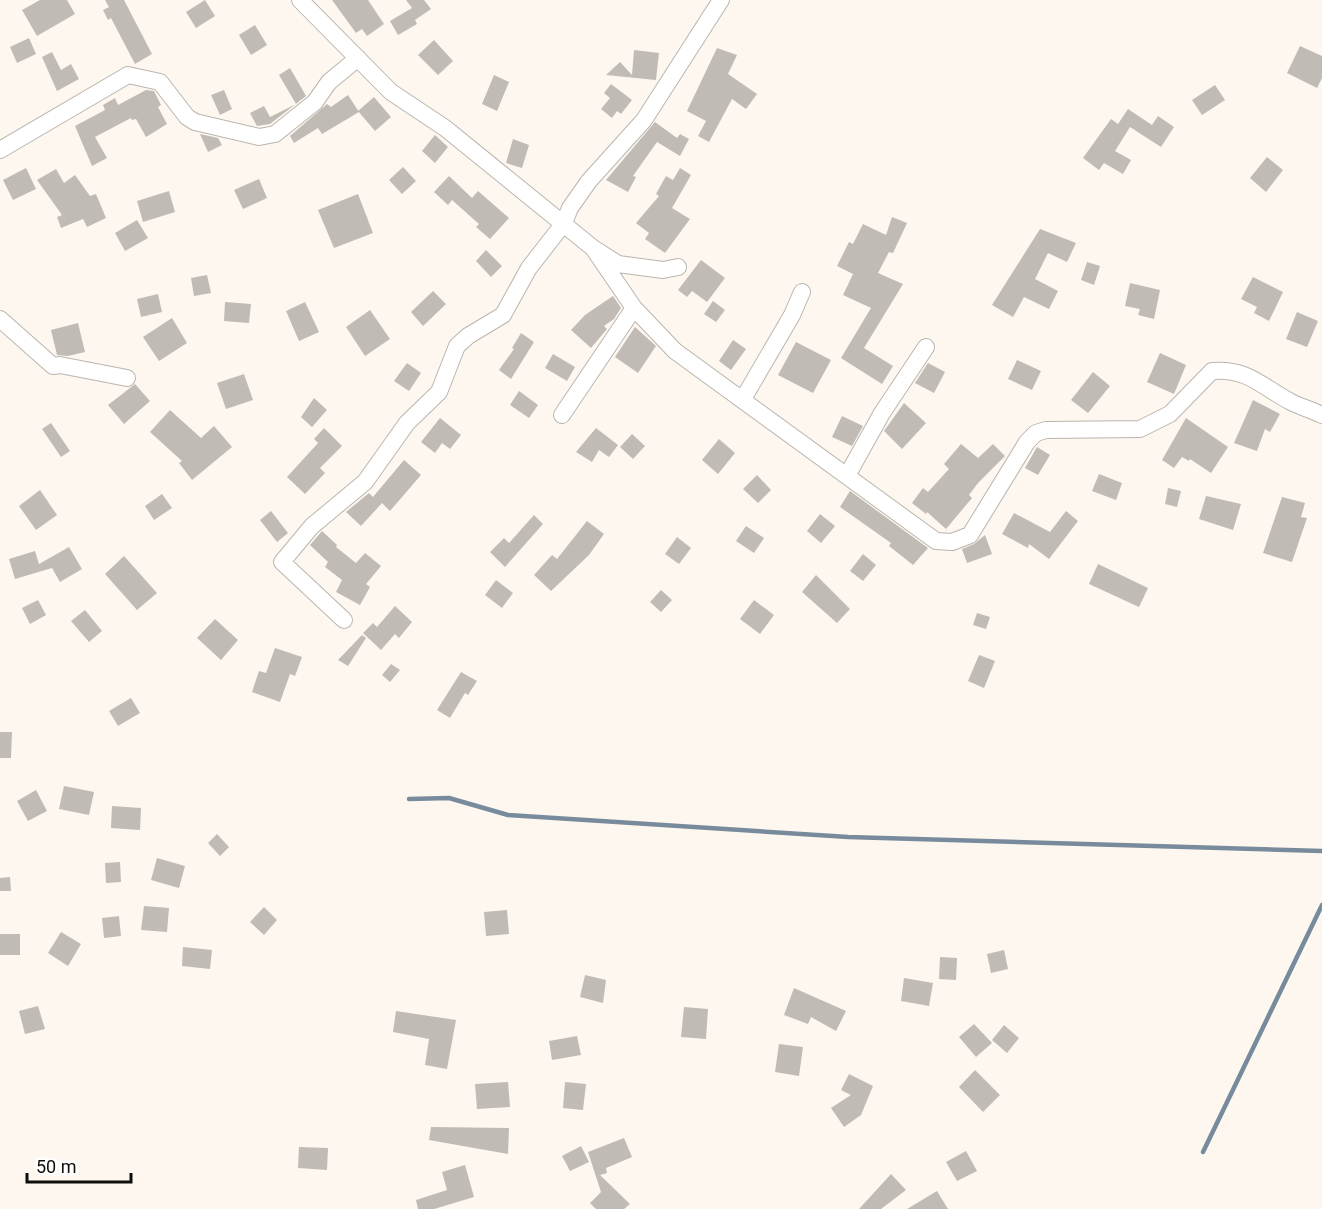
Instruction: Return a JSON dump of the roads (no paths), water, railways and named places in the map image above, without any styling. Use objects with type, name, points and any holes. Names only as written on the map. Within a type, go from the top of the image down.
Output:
[{"type":"street","points":[[300,0],[390,92],[445,128],[593,248],[618,264],[663,270],[678,267]]},
{"type":"street","points":[[344,620],[282,562],[312,526],[354,493],[372,473],[407,423],[438,392],[457,346],[468,336],[503,315],[530,268],[564,223],[570,208],[589,181],[644,120],[721,0]]},
{"type":"street","points":[[0,150],[128,75],[160,82],[187,117],[195,122],[259,137],[275,134],[315,102],[329,82],[358,58]]},
{"type":"street","points":[[593,248],[634,308],[675,351],[848,474],[936,541],[952,542],[970,534],[976,528],[1027,442],[1036,433],[1060,429],[1093,432],[1140,429],[1170,414],[1212,371],[1228,370],[1245,374],[1290,402],[1322,415]]},
{"type":"street","points":[[743,399],[792,315],[802,292]]},
{"type":"street","points":[[562,415],[634,308]]},
{"type":"street","points":[[0,319],[53,366],[60,365],[127,378]]},
{"type":"street","points":[[848,474],[882,413],[926,347]]},
{"type":"waterway","points":[[409,799],[449,798],[508,815],[848,837],[1322,851]]},
{"type":"waterway","points":[[1203,1152],[1322,905]]}]
